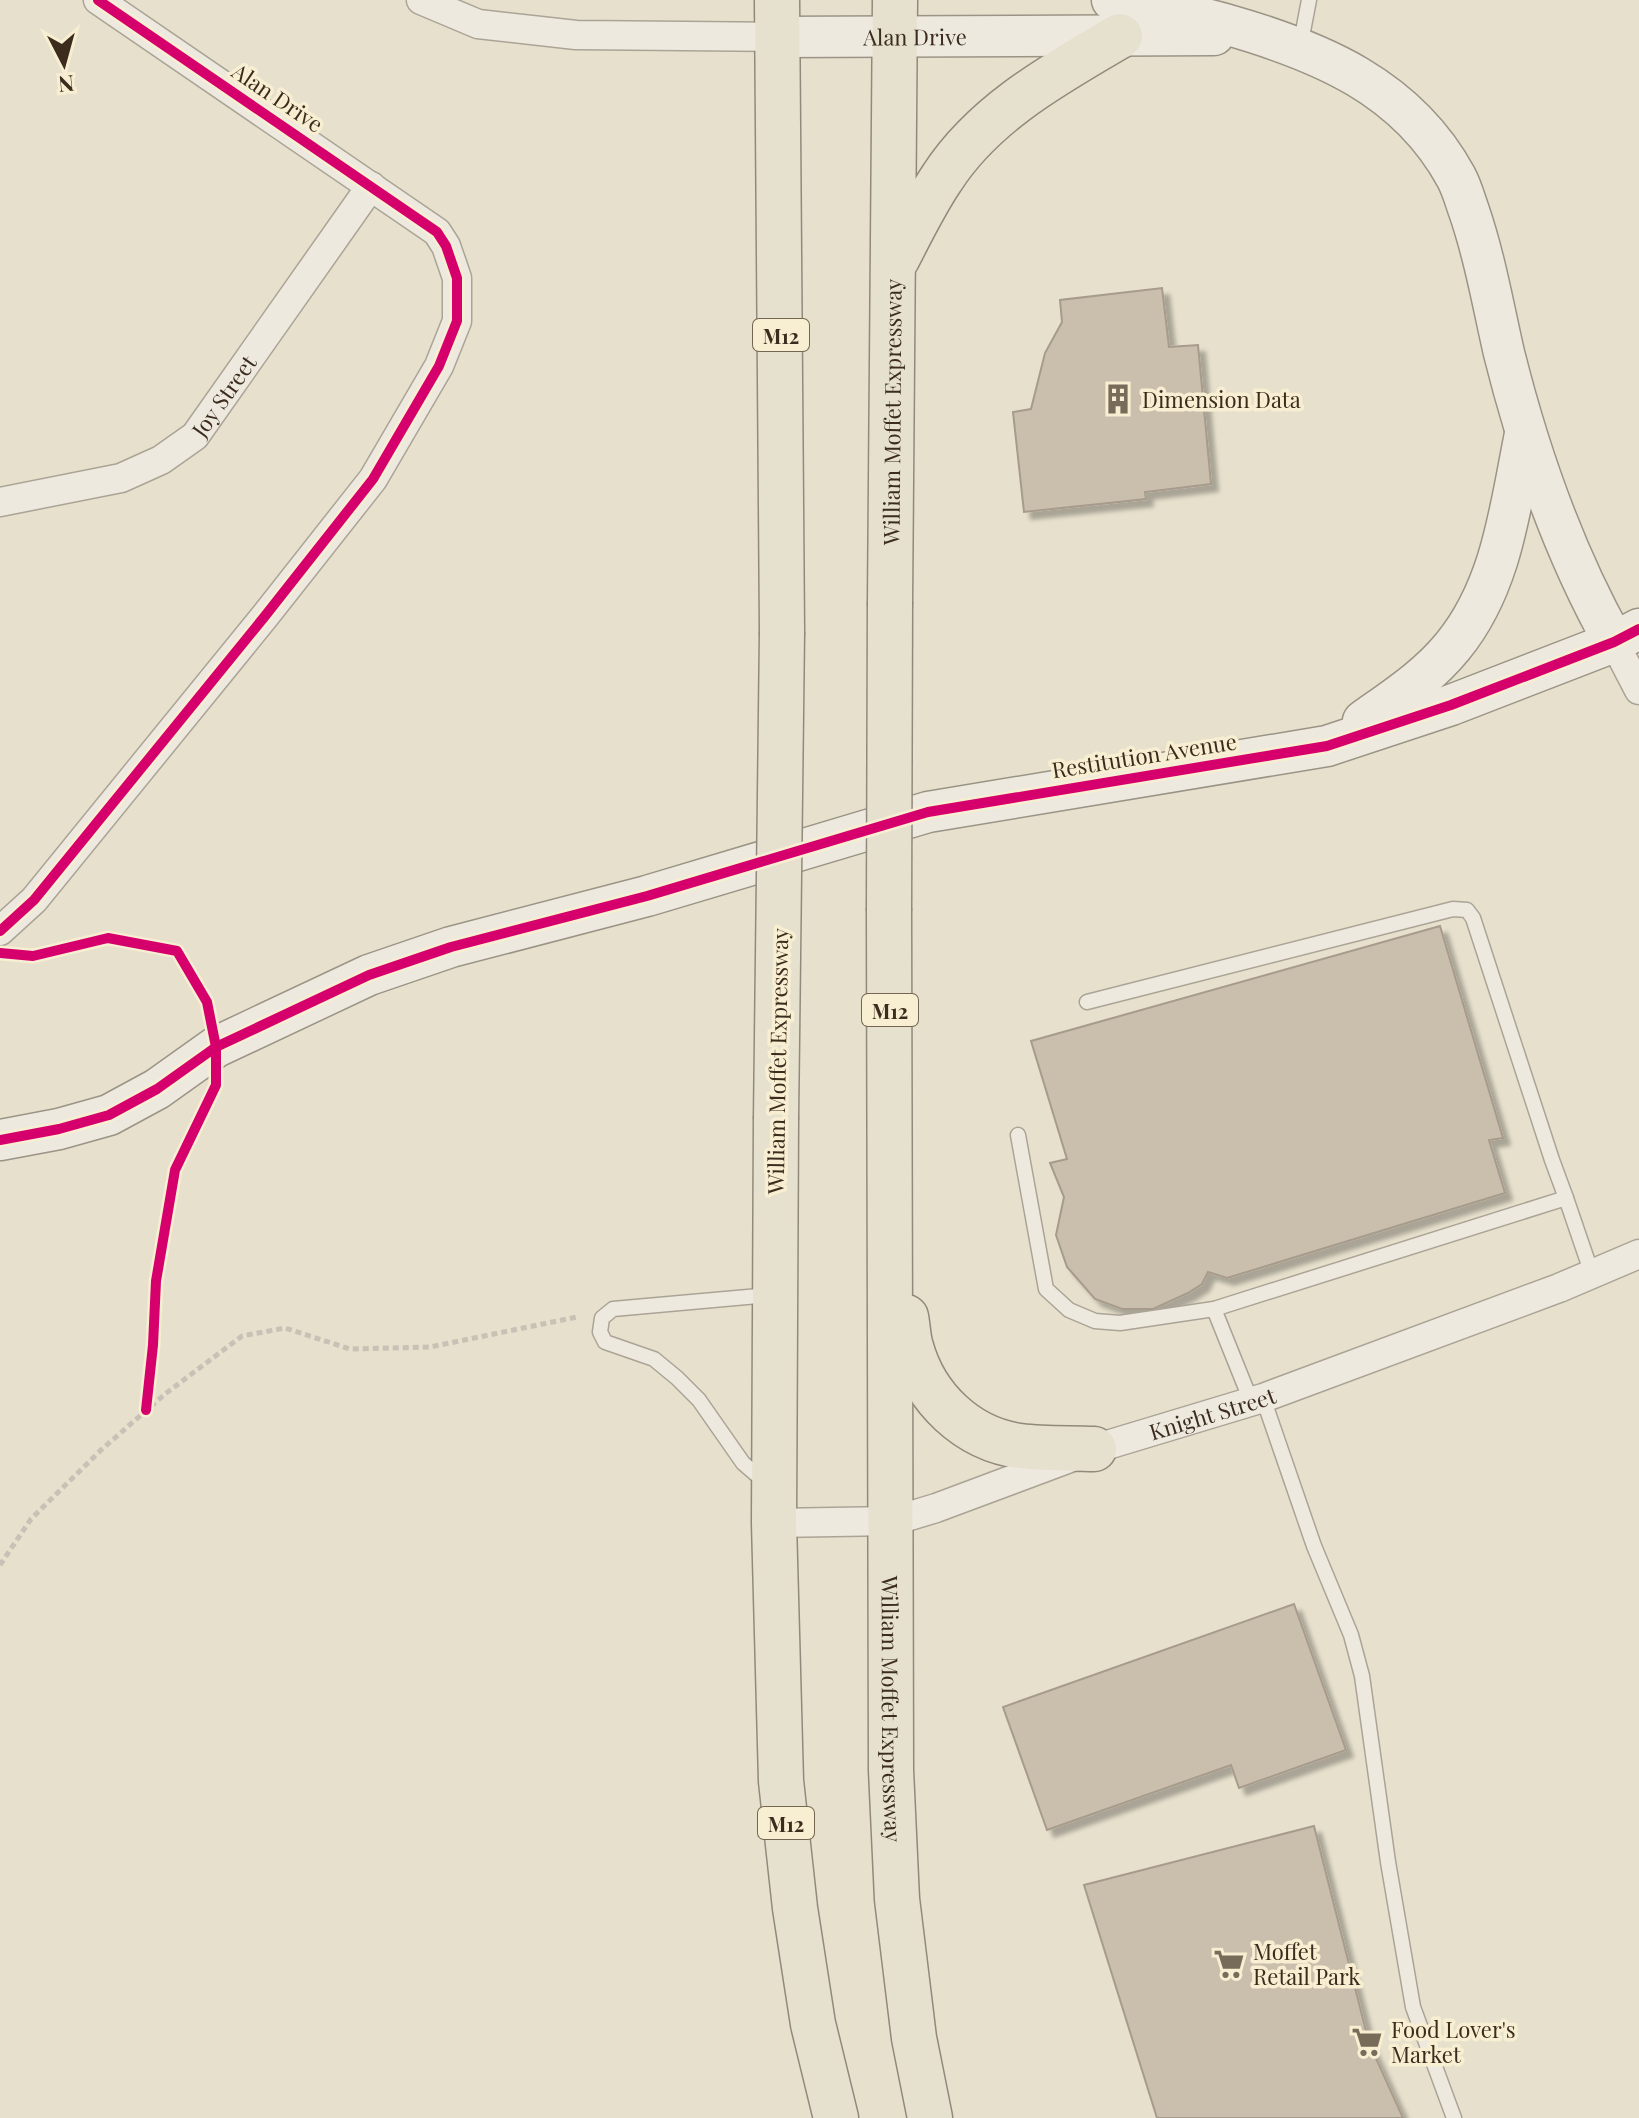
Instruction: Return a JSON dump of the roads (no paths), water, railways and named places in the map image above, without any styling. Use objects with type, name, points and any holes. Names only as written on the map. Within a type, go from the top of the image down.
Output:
[{"type":"main road","name":"William Moffet Expressway","points":[[777,18],[782,632],[774,1506],[783,1795],[795,1908],[813,2024],[836,2118]]},
{"type":"main road","name":"William Moffet Expressway","points":[[896,18],[890,602],[891,1770],[897,1899],[914,2038],[930,2118]]},
{"type":"main road","points":[[894,265],[942,176],[972,140],[1008,107],[1058,71],[1116,18]]},
{"type":"main road","points":[[891,1199],[911,1348],[939,1402],[954,1418],[993,1440],[1018,1446],[1094,1449]]},
{"type":"street","name":"Alan Drive","points":[[0,931],[34,900],[373,479],[439,366],[457,321],[457,278],[446,246],[434,230],[98,0]]},
{"type":"street","name":"Alan Drive","points":[[421,0],[478,24],[576,35],[777,18],[1116,18],[1262,35],[1299,49]]},
{"type":"street","points":[[1299,49],[1357,74],[1385,94],[1429,136],[1457,179],[1480,244],[1535,468],[1590,600],[1626,635],[1639,690]]},
{"type":"street","name":"Joy Street","points":[[0,502],[121,478],[161,460],[195,436],[371,186]]},
{"type":"street","points":[[1327,746],[1413,685],[1453,647],[1477,611],[1501,550],[1525,430]]},
{"type":"street","name":"Restitution Avenue","points":[[0,1140],[59,1129],[109,1115],[157,1089],[216,1047],[369,975],[451,947],[647,896],[928,812],[1327,746],[1451,705],[1626,635]]},
{"type":"street","name":"Knight Street","points":[[774,1506],[893,1521],[1094,1449],[1257,1400],[1639,1254]]},
{"type":"lane","points":[[1299,49],[1309,0]]},
{"type":"lane","points":[[1087,1002],[1453,909],[1467,910],[1473,918],[1549,1153],[1592,1274]]},
{"type":"lane","points":[[1018,1135],[1046,1289],[1069,1310],[1095,1321],[1120,1323],[1214,1309],[1566,1198]]},
{"type":"lane","points":[[774,1506],[699,1400],[677,1378],[654,1359],[605,1342],[600,1332],[602,1318],[613,1309],[775,1295]]},
{"type":"lane","points":[[1214,1309],[1257,1400],[1351,1635],[1368,1706],[1388,1862],[1413,2007],[1454,2118]]},
{"type":"place","name":"Dimension Data","points":[[1118,399]]},
{"type":"place","name":"Moffet Retail Park","points":[[1229,1964]]},
{"type":"place","name":"Food Lover's Market","points":[[1367,2042]]}]
